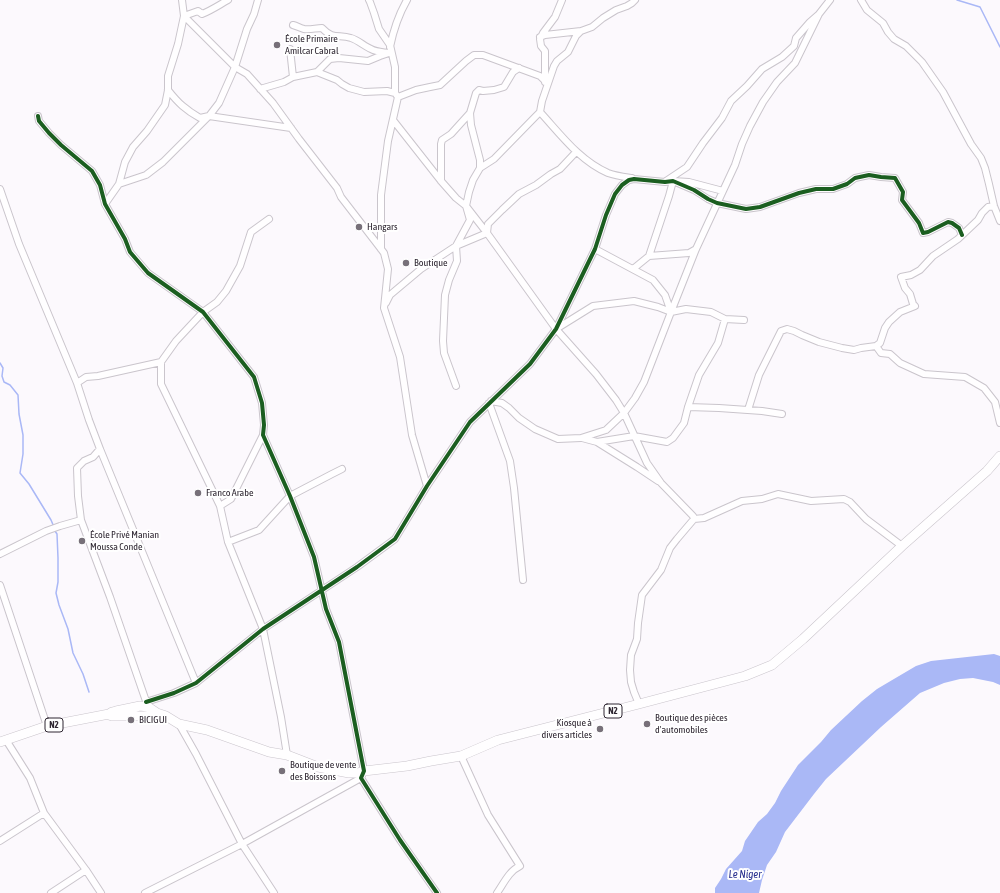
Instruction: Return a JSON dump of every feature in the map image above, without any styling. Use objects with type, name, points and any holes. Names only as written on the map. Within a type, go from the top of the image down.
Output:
[{"type":"highway","name":"N2","points":[[3,741],[47,726],[109,714],[140,706],[166,716],[179,724],[207,730],[269,752],[287,755],[318,767],[349,773],[358,773],[362,775],[461,756],[498,740],[745,676],[772,665],[803,639],[902,546],[987,471],[1000,456]]},
{"type":"street","points":[[105,204],[119,184],[125,162],[133,147],[147,131],[165,105],[168,90],[168,76],[178,44],[184,16],[180,0]]},
{"type":"street","points":[[184,16],[198,11],[202,14],[212,10],[228,0]]},
{"type":"street","points":[[119,184],[146,175],[163,162],[209,116],[219,103],[235,67],[258,0]]},
{"type":"street","points":[[368,0],[379,29],[390,45],[397,95],[388,141],[381,195],[381,249]]},
{"type":"street","points":[[389,53],[390,45],[403,7],[407,0]]},
{"type":"street","points":[[546,88],[544,80],[545,51],[541,46],[540,37],[555,17],[562,0]]},
{"type":"street","points":[[540,37],[580,31],[592,27],[603,18],[616,10],[627,6],[634,0]]},
{"type":"street","points":[[664,182],[687,167],[722,118],[731,101],[762,69],[782,57],[794,46],[796,38],[830,0]]},
{"type":"street","points":[[861,0],[867,10],[883,23],[894,39],[906,46],[922,62],[943,92],[980,158],[990,184],[994,206],[1000,221]]},
{"type":"street","points":[[490,402],[502,403],[535,429],[558,439],[581,438],[606,430],[624,413],[636,398],[644,382],[696,249],[735,165],[742,144],[763,102],[777,82],[795,63],[819,14]]},
{"type":"street","points":[[184,16],[235,67],[247,74],[273,103],[337,188],[341,197],[384,253],[388,269],[384,308],[400,357],[412,435],[427,486]]},
{"type":"street","points":[[294,25],[307,29],[322,28],[328,34],[338,37],[350,37],[372,50],[389,53]]},
{"type":"street","points":[[456,386],[444,353],[442,341],[445,295],[449,280],[457,261],[456,246],[470,220],[466,206],[473,180],[480,168],[494,159],[540,112],[542,101],[554,66],[557,61],[568,52],[580,31]]},
{"type":"street","points":[[290,49],[293,77]]},
{"type":"street","points":[[317,72],[330,59],[339,58],[368,61],[389,53]]},
{"type":"street","points":[[260,89],[284,82],[293,77],[317,72],[338,80],[349,88],[364,92],[387,91],[397,95],[440,84],[474,55],[483,55],[540,76],[544,80]]},
{"type":"street","points":[[480,168],[480,160],[471,124],[470,113],[476,93],[479,90],[494,90],[504,87],[506,81],[513,72],[519,68]]},
{"type":"street","points":[[168,90],[179,104],[188,112],[200,118],[209,116],[291,128]]},
{"type":"street","points":[[540,112],[576,152],[609,174],[634,179],[664,182],[689,182],[723,191]]},
{"type":"street","points":[[441,181],[440,144],[442,140],[451,134],[470,113]]},
{"type":"street","points":[[38,116],[39,121],[49,134],[92,171],[100,185],[105,204],[130,252],[148,273],[203,312],[254,377],[262,403],[264,425],[263,435],[231,499],[220,506]]},
{"type":"street","points":[[393,120],[441,181],[456,198],[466,206],[556,329],[596,374],[616,400],[624,413],[647,462],[661,484]]},
{"type":"street","points":[[487,233],[488,224],[519,194],[560,169],[576,152]]},
{"type":"street","points":[[673,181],[694,190],[717,203],[746,209],[760,207],[816,188],[833,189],[847,184],[855,178],[868,175],[880,178],[895,178],[902,192],[902,200],[919,223],[923,233],[948,222],[959,228],[962,235]]},
{"type":"street","points":[[100,449],[93,457],[84,461],[77,468],[81,520],[150,709],[174,693],[196,683],[263,629],[357,567],[394,539],[470,422],[530,364],[556,329],[595,249],[606,215],[615,194],[622,185],[629,180],[634,179]]},
{"type":"street","points":[[633,269],[649,256],[673,181]]},
{"type":"street","points":[[0,189],[19,244],[77,383],[100,449],[196,683]]},
{"type":"street","points":[[748,410],[759,375],[781,332],[787,329],[819,342],[854,350],[876,346],[880,343],[884,328],[889,322],[900,312],[915,306],[901,277],[910,275],[920,270],[933,256],[958,239],[978,220],[988,207],[994,206]]},
{"type":"street","points":[[269,218],[252,230],[240,266],[226,291],[217,302],[203,312],[176,341],[161,362],[161,384],[220,506],[228,542],[263,629],[284,729],[287,755]]},
{"type":"street","points":[[384,308],[390,295],[421,269],[456,246],[487,233]]},
{"type":"street","points":[[595,249],[653,280],[666,295],[671,312]]},
{"type":"street","points":[[649,256],[688,253],[696,249]]},
{"type":"street","points":[[556,329],[593,306],[634,301],[671,312],[686,309],[711,312],[725,319],[744,320]]},
{"type":"street","points":[[597,442],[634,436],[667,442],[673,438],[684,423],[698,375],[718,343],[725,319]]},
{"type":"street","points":[[876,346],[881,353],[890,354],[900,363],[924,374],[964,377],[984,388],[995,402],[1000,423]]},
{"type":"street","points":[[77,383],[86,377],[98,376],[161,362]]},
{"type":"street","points":[[490,402],[510,461],[523,580]]},
{"type":"street","points":[[688,408],[719,408],[782,414]]},
{"type":"street","points":[[263,435],[290,496],[314,557],[326,608],[339,642],[362,775],[400,840],[437,893]]},
{"type":"street","points":[[581,438],[597,442],[661,484],[693,516],[694,519]]},
{"type":"street","points":[[228,542],[259,530],[290,496],[342,469]]},
{"type":"street","points":[[639,704],[631,682],[630,670],[631,655],[637,639],[642,595],[661,570],[670,548],[694,519],[704,518],[742,501],[762,499],[778,494],[811,501],[844,499],[850,502],[866,519],[902,546]]},
{"type":"street","points":[[0,554],[46,531],[81,520]]},
{"type":"street","points":[[0,585],[47,726]]},
{"type":"street","points":[[179,724],[242,844],[274,893]]},
{"type":"street","points":[[3,741],[30,778],[44,813],[101,893]]},
{"type":"street","points":[[461,756],[488,814],[520,866],[511,872],[497,893]]},
{"type":"street","points":[[145,893],[242,844],[362,775]]},
{"type":"street","points":[[0,841],[44,813]]},
{"type":"street","points":[[51,893],[86,870]]},
{"type":"water","name":"Le Niger","points":[[994,654],[1000,656],[1000,685],[973,678],[960,679],[944,683],[920,693],[881,727],[826,779],[785,832],[776,852],[767,865],[759,893],[715,893],[715,888],[726,869],[742,851],[745,841],[758,822],[767,814],[775,803],[798,765],[831,730],[862,701],[877,689],[916,666],[931,661]]},
{"type":"waterway","points":[[957,0],[980,7],[1000,47]]},
{"type":"waterway","points":[[0,363],[3,368],[2,376],[4,382],[10,385],[18,395],[19,414],[23,435],[23,454],[20,473],[29,484],[54,527]]},
{"type":"waterway","points":[[55,531],[57,534],[58,558],[58,582],[56,593],[68,629],[73,653],[83,674],[89,692]]},
{"type":"cycle path","points":[[38,116],[39,121],[49,133],[92,171],[100,185],[105,204],[125,239],[130,252],[148,273],[203,312],[254,377],[262,403],[264,425],[263,435],[290,496],[314,557],[326,609],[339,642],[364,771],[361,778],[400,840],[437,893]]},
{"type":"cycle path","points":[[146,702],[174,693],[196,683],[263,629],[357,567],[395,539],[427,486],[470,422],[530,364],[556,329],[595,249],[606,215],[615,194],[622,185],[629,180],[673,181],[694,190],[717,203],[746,209],[760,207],[799,193],[816,189],[833,189],[847,184],[855,178],[869,175],[895,178],[903,192],[902,200],[919,223],[923,233],[948,222],[959,228],[962,235]]},
{"type":"place","name":"École Primaire Amilcar Cabral","points":[[277,45]]},
{"type":"place","name":"Hangars","points":[[359,227]]},
{"type":"place","name":"Boutique","points":[[406,263]]},
{"type":"place","name":"Franco Arabe","points":[[198,493]]},
{"type":"place","name":"École Privé Manian Moussa Conde","points":[[82,541]]},
{"type":"place","name":"BICIGUI","points":[[131,720]]},
{"type":"place","name":"Boutique des pièces d'automobiles","points":[[647,724]]},
{"type":"place","name":"Kiosque à divers articles","points":[[600,729]]},
{"type":"place","name":"Boutique de vente des Boissons","points":[[282,771]]}]
